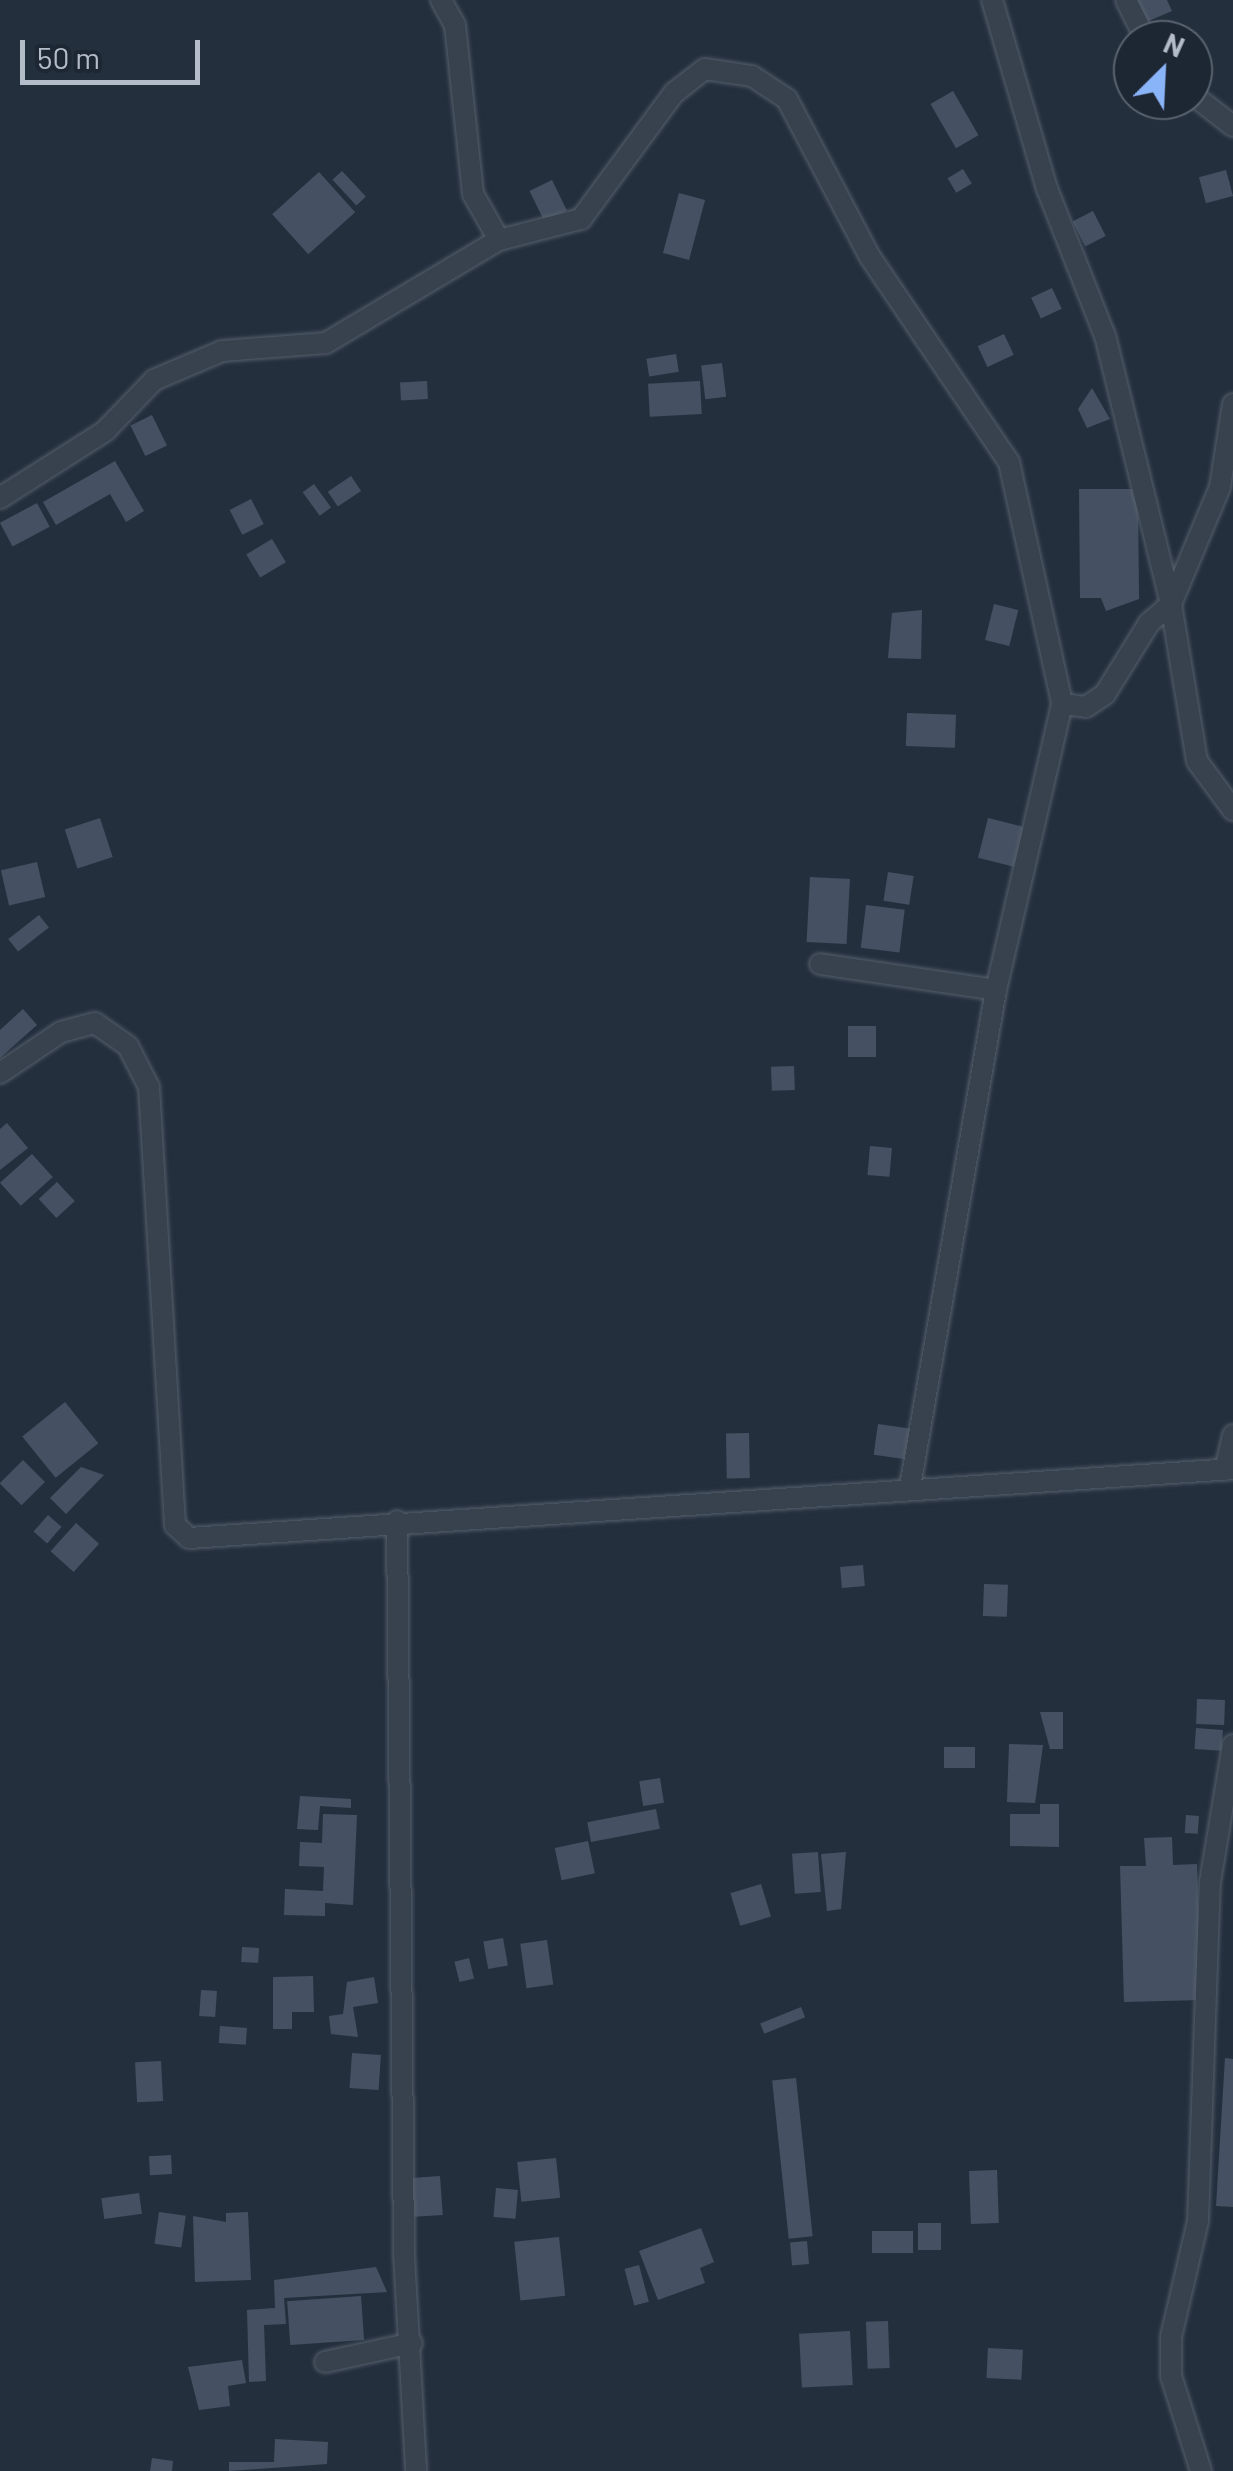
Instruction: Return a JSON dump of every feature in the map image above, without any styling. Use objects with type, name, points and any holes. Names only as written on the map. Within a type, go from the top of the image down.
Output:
[{"type":"street","points":[[441,0],[455,25],[473,194],[499,240]]},
{"type":"street","points":[[992,0],[1048,189],[1105,336],[1171,604],[1197,761],[1233,810]]},
{"type":"street","points":[[0,498],[105,431],[154,380],[222,351],[326,343],[499,240],[582,218],[639,134],[705,70],[752,76],[787,99],[870,257],[1009,462],[1062,704],[996,990],[910,1487]]},
{"type":"street","points":[[1213,110],[1233,126]]},
{"type":"street","points":[[1062,704],[1086,707],[1105,694],[1149,623],[1171,604],[1220,487],[1233,404]]},
{"type":"street","points":[[820,964],[996,990]]},
{"type":"street","points":[[0,1073],[62,1032],[95,1023],[128,1046],[149,1086],[178,1534],[216,1540],[397,1521],[1229,1470],[1233,1435]]},
{"type":"street","points":[[397,1521],[404,2254],[412,2343],[416,2471]]},
{"type":"street","points":[[1202,2471],[1170,2376],[1171,2337],[1198,2221],[1210,1882],[1233,1744]]},
{"type":"street","points":[[326,2362],[412,2343]]},
{"type":"building","points":[[1135,0],[1167,0],[1172,11],[1143,20]]},
{"type":"building","points":[[953,91],[978,135],[956,148],[930,104]]},
{"type":"building","points":[[963,169],[972,184],[956,193],[948,178]]},
{"type":"building","points":[[1226,170],[1233,196],[1206,203],[1199,177]]},
{"type":"building","points":[[342,171],[366,197],[356,205],[332,180]]},
{"type":"building","points":[[319,172],[355,212],[308,254],[272,214]]},
{"type":"building","points":[[552,180],[567,211],[544,222],[530,191]]},
{"type":"building","points":[[679,193],[705,200],[689,260],[663,253]]},
{"type":"building","points":[[1093,211],[1106,236],[1085,246],[1073,221]]},
{"type":"building","points":[[1052,288],[1062,309],[1041,319],[1031,298]]},
{"type":"building","points":[[1004,334],[1014,355],[987,367],[978,346]]},
{"type":"building","points":[[676,354],[679,372],[649,376],[646,359]]},
{"type":"building","points":[[722,363],[726,397],[705,399],[701,366]]},
{"type":"building","points":[[427,381],[428,399],[401,400],[400,382]]},
{"type":"building","points":[[700,381],[702,414],[650,417],[648,384]]},
{"type":"building","points":[[1092,388],[1110,419],[1087,428],[1078,409]]},
{"type":"building","points":[[152,415],[167,446],[145,456],[130,426]]},
{"type":"building","points":[[115,461],[144,511],[126,522],[110,494],[56,525],[43,502]]},
{"type":"building","points":[[351,476],[361,491],[338,507],[328,492]]},
{"type":"building","points":[[314,484],[331,507],[320,516],[303,492]]},
{"type":"building","points":[[1079,489],[1138,489],[1139,599],[1106,611],[1101,598],[1080,598]]},
{"type":"building","points":[[251,499],[264,524],[242,535],[230,510]]},
{"type":"building","points":[[37,503],[50,527],[13,547],[0,523]]},
{"type":"building","points":[[272,539],[286,562],[260,578],[246,554]]},
{"type":"building","points":[[994,604],[1018,610],[1009,646],[985,640]]},
{"type":"building","points":[[922,610],[921,659],[888,658],[892,613]]},
{"type":"building","points":[[907,713],[956,715],[955,748],[906,746]]},
{"type":"building","points":[[100,818],[113,857],[77,868],[65,829]]},
{"type":"building","points":[[988,818],[1028,828],[1018,868],[978,858]]},
{"type":"building","points":[[37,862],[45,897],[9,905],[1,870]]},
{"type":"building","points":[[888,872],[914,876],[909,905],[883,901]]},
{"type":"building","points":[[810,877],[850,879],[847,944],[807,942]]},
{"type":"building","points":[[866,905],[905,910],[899,952],[861,948]]},
{"type":"building","points":[[39,915],[49,928],[18,952],[8,939]]},
{"type":"building","points":[[23,1009],[37,1025],[0,1058],[0,1030]]},
{"type":"building","points":[[848,1026],[876,1026],[876,1057],[848,1057]]},
{"type":"building","points":[[794,1066],[795,1090],[772,1091],[771,1067]]},
{"type":"building","points":[[7,1123],[28,1148],[0,1170],[0,1129]]},
{"type":"building","points":[[870,1146],[892,1148],[889,1177],[867,1175]]},
{"type":"building","points":[[32,1154],[53,1177],[21,1206],[0,1183]]},
{"type":"building","points":[[57,1182],[75,1201],[56,1218],[39,1199]]},
{"type":"building","points":[[65,1402],[98,1443],[56,1478],[22,1437]]},
{"type":"building","points":[[878,1424],[919,1430],[914,1460],[874,1455]]},
{"type":"building","points":[[726,1433],[749,1433],[750,1478],[727,1478]]},
{"type":"building","points":[[23,1460],[45,1482],[22,1505],[0,1483]]},
{"type":"building","points":[[81,1467],[104,1475],[66,1514],[50,1498]]},
{"type":"building","points":[[48,1515],[62,1527],[47,1543],[34,1532]]},
{"type":"building","points":[[76,1523],[99,1544],[74,1572],[51,1551]]},
{"type":"building","points":[[863,1565],[865,1586],[842,1588],[840,1567]]},
{"type":"building","points":[[984,1584],[1008,1585],[1007,1617],[983,1616]]},
{"type":"building","points":[[1197,1699],[1225,1700],[1224,1725],[1196,1724]]},
{"type":"building","points":[[1040,1712],[1063,1712],[1063,1749],[1050,1749]]},
{"type":"building","points":[[1196,1728],[1223,1730],[1221,1751],[1195,1749]]},
{"type":"building","points":[[1009,1744],[1043,1745],[1035,1803],[1007,1802]]},
{"type":"building","points":[[944,1747],[975,1747],[975,1768],[944,1768]]},
{"type":"building","points":[[660,1778],[664,1803],[643,1806],[639,1781]]},
{"type":"building","points":[[300,1796],[351,1799],[351,1808],[320,1806],[318,1830],[297,1829]]},
{"type":"building","points":[[1040,1804],[1059,1804],[1059,1847],[1010,1846],[1010,1814],[1040,1814]]},
{"type":"building","points":[[656,1809],[660,1829],[591,1842],[587,1822]]},
{"type":"building","points":[[323,1814],[357,1815],[353,1905],[325,1903],[325,1916],[284,1915],[285,1889],[323,1891],[324,1867],[299,1866],[300,1842],[322,1843]]},
{"type":"building","points":[[1186,1815],[1199,1816],[1198,1834],[1185,1833]]},
{"type":"building","points":[[1172,1837],[1173,1865],[1197,1864],[1201,2000],[1124,2002],[1120,1866],[1146,1866],[1144,1838]]},
{"type":"building","points":[[588,1841],[595,1873],[562,1880],[555,1848]]},
{"type":"building","points":[[818,1852],[821,1892],[795,1894],[792,1854]]},
{"type":"building","points":[[846,1852],[841,1909],[827,1911],[821,1854]]},
{"type":"building","points":[[761,1884],[771,1917],[740,1926],[730,1893]]},
{"type":"building","points":[[503,1938],[508,1966],[488,1969],[483,1941]]},
{"type":"building","points":[[547,1940],[553,1985],[527,1988],[520,1944]]},
{"type":"building","points":[[242,1947],[259,1948],[258,1963],[241,1962]]},
{"type":"building","points":[[469,1958],[474,1978],[460,1982],[454,1962]]},
{"type":"building","points":[[313,1976],[314,2012],[292,2012],[292,2029],[273,2029],[273,1977]]},
{"type":"building","points":[[374,1977],[378,2003],[353,2007],[358,2037],[331,2034],[329,2016],[343,2014],[347,1982]]},
{"type":"building","points":[[201,1990],[217,1991],[215,2017],[199,2016]]},
{"type":"building","points":[[801,2007],[805,2017],[764,2034],[760,2023]]},
{"type":"building","points":[[220,2026],[247,2028],[246,2045],[219,2043]]},
{"type":"building","points":[[352,2053],[381,2055],[378,2090],[350,2088]]},
{"type":"building","points":[[1225,2058],[1233,2059],[1233,2207],[1216,2206]]},
{"type":"building","points":[[161,2061],[163,2101],[137,2102],[135,2062]]},
{"type":"building","points":[[796,2078],[813,2236],[789,2239],[772,2081]]},
{"type":"building","points":[[171,2155],[172,2174],[150,2175],[149,2156]]},
{"type":"building","points":[[556,2158],[560,2198],[521,2202],[517,2162]]},
{"type":"building","points":[[997,2170],[999,2223],[971,2224],[969,2171]]},
{"type":"building","points":[[440,2176],[443,2215],[415,2217],[412,2178]]},
{"type":"building","points":[[496,2188],[518,2190],[515,2219],[493,2217]]},
{"type":"building","points":[[139,2193],[142,2214],[104,2219],[101,2198]]},
{"type":"building","points":[[159,2212],[186,2216],[181,2247],[155,2244]]},
{"type":"building","points":[[248,2212],[251,2280],[195,2282],[193,2216],[226,2222],[226,2213]]},
{"type":"building","points":[[918,2223],[941,2223],[941,2250],[918,2250]]},
{"type":"building","points":[[701,2228],[714,2262],[700,2268],[705,2283],[658,2300],[639,2251]]},
{"type":"building","points":[[872,2231],[913,2231],[913,2253],[872,2253]]},
{"type":"building","points":[[559,2237],[565,2296],[520,2300],[514,2242]]},
{"type":"building","points":[[807,2241],[809,2264],[792,2265],[790,2242]]},
{"type":"building","points":[[639,2265],[649,2302],[634,2306],[625,2269]]},
{"type":"building","points":[[376,2267],[387,2292],[284,2298],[286,2324],[264,2325],[266,2381],[249,2382],[247,2310],[275,2308],[274,2280]]},
{"type":"building","points":[[361,2296],[364,2340],[290,2345],[287,2301]]},
{"type":"building","points":[[888,2321],[890,2368],[868,2369],[866,2322]]},
{"type":"building","points":[[850,2331],[853,2385],[802,2388],[799,2334]]},
{"type":"building","points":[[988,2348],[1023,2350],[1021,2380],[986,2378]]},
{"type":"building","points":[[242,2360],[246,2383],[228,2386],[230,2406],[199,2410],[188,2367]]},
{"type":"building","points":[[275,2439],[328,2442],[327,2464],[229,2471],[229,2462],[274,2462]]},
{"type":"building","points":[[152,2458],[173,2461],[172,2471],[150,2471]]}]
